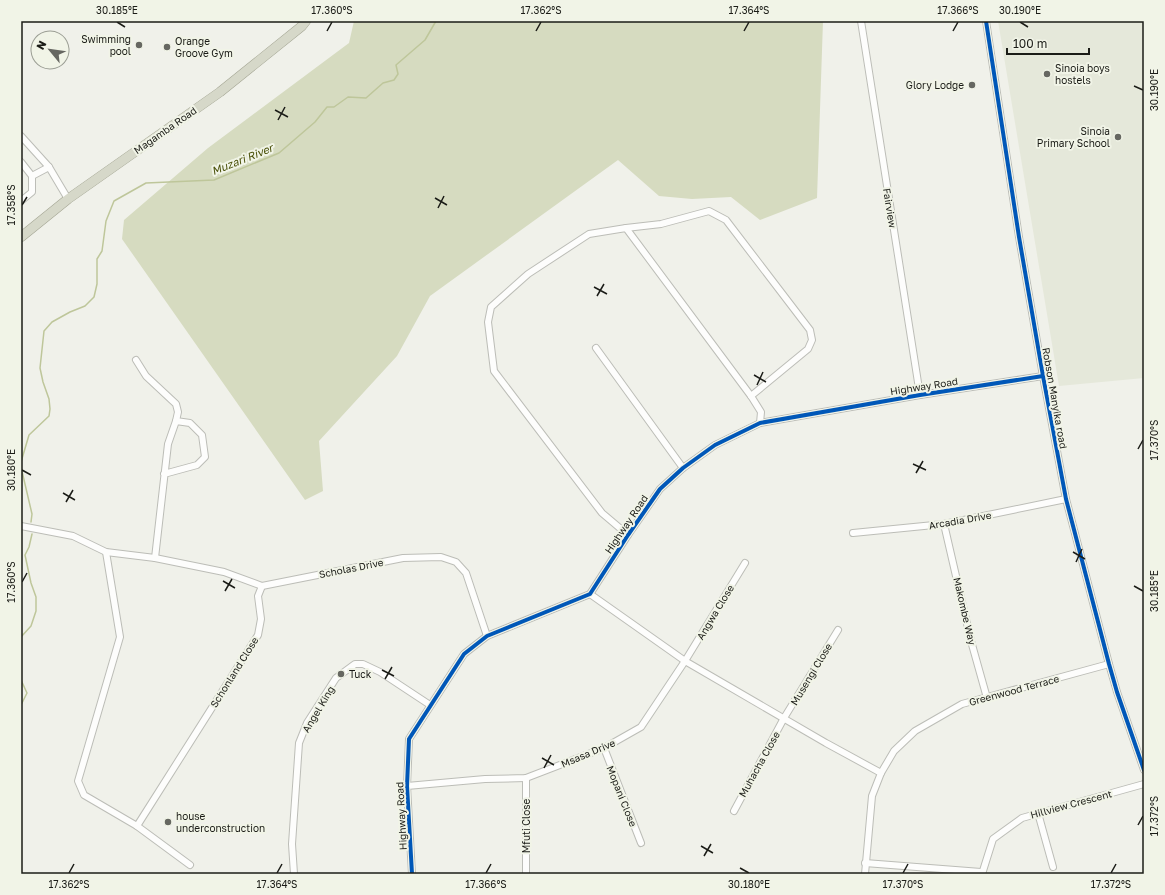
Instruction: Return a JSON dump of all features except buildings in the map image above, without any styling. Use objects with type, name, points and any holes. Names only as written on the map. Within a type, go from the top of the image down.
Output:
[{"type":"highway","name":"Magamba Road","points":[[21,236],[68,198],[220,92],[302,26],[306,21]]},
{"type":"street","name":"Fairview","points":[[861,21],[920,394]]},
{"type":"street","name":"Robson Manyika road","points":[[986,21],[1019,237],[1066,499],[1117,692],[1144,770]]},
{"type":"street","points":[[21,136],[49,167],[68,198]]},
{"type":"street","points":[[21,162],[32,176],[32,192],[21,201]]},
{"type":"street","points":[[32,176],[49,167]]},
{"type":"street","points":[[628,535],[602,514],[494,370],[488,322],[491,307],[528,274],[589,234],[661,224],[709,212],[726,220],[810,330],[812,340],[808,349],[751,396]]},
{"type":"street","points":[[626,228],[751,396],[761,412],[760,423]]},
{"type":"street","points":[[596,348],[683,468]]},
{"type":"street","points":[[136,360],[146,376],[176,404],[178,412],[168,444],[155,558]]},
{"type":"street","name":"Highway Road","points":[[412,874],[407,786],[409,739],[464,654],[487,636],[590,594],[660,489],[683,468],[715,445],[760,423],[920,394],[1043,376]]},
{"type":"street","points":[[164,474],[197,465],[204,458],[202,435],[190,423],[176,422]]},
{"type":"street","name":"Arcadia Drive","points":[[853,533],[944,524],[1066,499]]},
{"type":"street","name":"Makombe Way","points":[[944,524],[971,641],[987,698]]},
{"type":"street","points":[[21,526],[73,536],[106,552],[155,558],[224,572],[262,586]]},
{"type":"street","points":[[106,552],[120,637],[78,781],[84,795],[137,826],[190,864]]},
{"type":"street","name":"Scholas Drive","points":[[262,586],[403,558],[441,557],[456,562],[466,573],[487,636]]},
{"type":"street","name":"Angwa Close","points":[[686,661],[745,563]]},
{"type":"street","name":"Schonland Close","points":[[137,826],[258,635],[261,619],[258,596],[262,586]]},
{"type":"street","points":[[590,594],[686,661],[826,743],[881,773]]},
{"type":"street","name":"Musengi Close","points":[[784,718],[838,630]]},
{"type":"street","name":"Msasa Drive","points":[[407,786],[485,779],[526,778],[604,748],[641,727],[686,661]]},
{"type":"street","name":"Angel King","points":[[294,874],[292,844],[299,743],[307,724],[336,678],[355,664],[363,664],[380,672],[430,705]]},
{"type":"street","name":"Greenwood Terrace","points":[[865,874],[872,796],[881,773],[894,751],[915,731],[962,704],[1109,664]]},
{"type":"street","name":"Muhacha Close","points":[[734,811],[784,718]]},
{"type":"street","name":"Mopani Close","points":[[604,748],[641,843]]},
{"type":"street","name":"Mfuti Close","points":[[526,778],[526,874]]},
{"type":"street","name":"Hillview Crescent","points":[[981,873],[993,839],[1022,818],[1144,784]]},
{"type":"street","points":[[1038,813],[1053,867]]},
{"type":"street","points":[[865,863],[981,873]]},
{"type":"shaded area","points":[[998,21],[1144,21],[1144,378],[1059,386]]},
{"type":"green space","points":[[354,21],[823,21],[817,198],[760,220],[731,197],[692,199],[659,196],[618,160],[430,296],[397,356],[319,441],[323,491],[305,500],[122,239],[124,220],[208,148],[349,43]]},
{"type":"waterway","name":"Muzari River","points":[[21,462],[29,435],[49,416],[49,399],[40,368],[44,331],[52,322],[85,306],[94,297],[97,284],[97,259],[102,251],[106,221],[114,201],[146,183],[214,180],[279,153],[315,122],[327,107],[334,107],[348,97],[366,98],[383,83],[394,80],[398,74],[396,65],[425,40],[436,21]]},
{"type":"waterway","points":[[21,467],[32,514],[31,522]]},
{"type":"waterway","points":[[21,637],[31,626],[36,611],[36,597],[31,583],[25,555],[29,547],[32,534]]},
{"type":"waterway","points":[[21,680],[27,693],[21,705]]},
{"type":"cycle path","points":[[986,21],[1019,237],[1066,499],[1117,692],[1144,770]]},
{"type":"cycle path","points":[[412,874],[407,786],[409,739],[464,654],[487,636],[590,594],[660,489],[683,468],[715,445],[760,423],[920,395],[1043,376]]},
{"type":"place","name":"Swimming pool","points":[[139,45]]},
{"type":"place","name":"Orange Groove Gym","points":[[167,47]]},
{"type":"place","name":"Sinoia boys hostels","points":[[1047,74]]},
{"type":"place","name":"Glory Lodge","points":[[972,85]]},
{"type":"place","name":"Sinoia Primary School","points":[[1118,137]]},
{"type":"place","name":"Tuck","points":[[341,674]]},
{"type":"place","name":"house underconstruction","points":[[168,822]]}]
